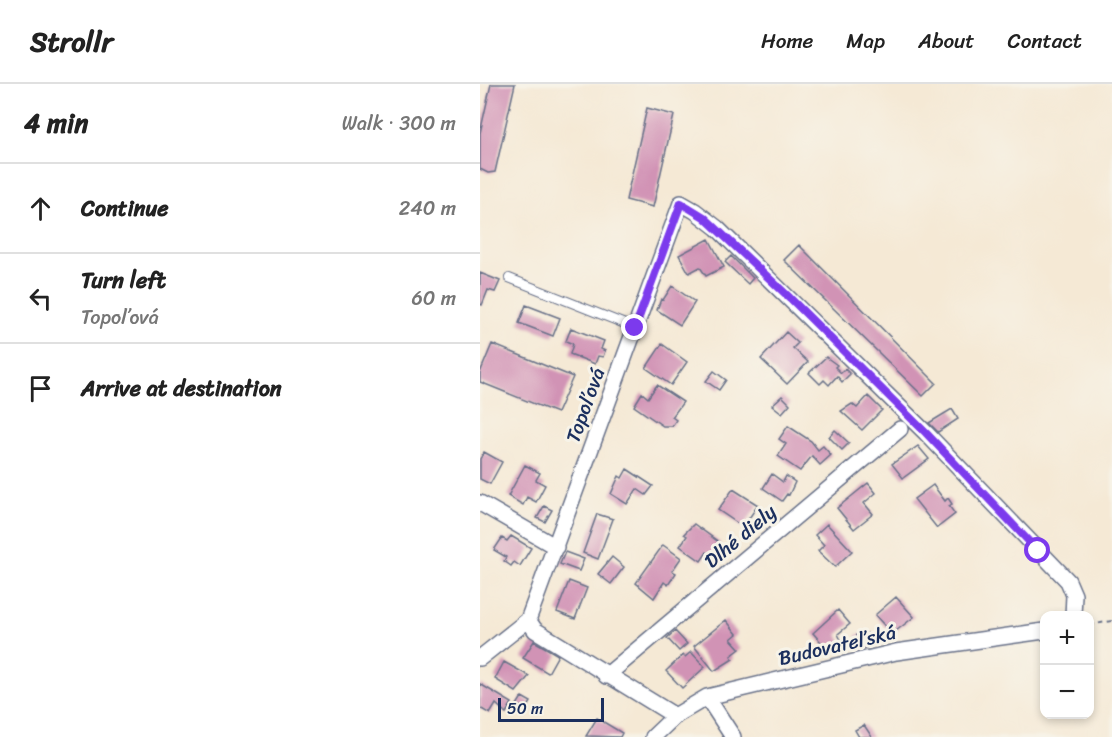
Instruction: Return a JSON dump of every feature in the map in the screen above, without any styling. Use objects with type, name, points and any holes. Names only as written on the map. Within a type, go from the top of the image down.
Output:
[{"type":"street","name":"Topoľová","points":[[528,620],[681,203],[717,228],[946,453],[1068,581],[1074,595],[1073,611]]},
{"type":"street","name":"Dlhé diely","points":[[606,676],[900,429]]},
{"type":"street","points":[[480,502],[556,547]]},
{"type":"street","points":[[480,658],[528,620],[535,630],[606,676],[675,716]]},
{"type":"street","name":"Budovateľská","points":[[653,737],[675,716],[707,697],[896,652],[1040,632]]},
{"type":"street","points":[[707,697],[733,737]]},
{"type":"lane","points":[[509,278],[635,328]]},
{"type":"path","points":[[1094,624],[1112,621]]},
{"type":"building","points":[[491,84],[515,84],[495,172],[488,173],[480,169],[480,133]]},
{"type":"building","points":[[647,108],[674,115],[653,207],[626,200]]},
{"type":"building","points":[[709,239],[724,267],[706,276],[700,267],[689,273],[679,255]]},
{"type":"building","points":[[799,245],[936,383],[923,396],[784,260]]},
{"type":"building","points":[[731,256],[753,278],[748,284],[725,262]]},
{"type":"building","points":[[480,273],[500,281],[495,292],[488,290],[482,305],[480,304]]},
{"type":"building","points":[[672,286],[695,302],[680,325],[657,310],[661,299],[663,300]]},
{"type":"building","points":[[526,305],[560,318],[553,336],[519,323]]},
{"type":"building","points":[[571,328],[604,341],[601,349],[605,351],[603,357],[598,356],[595,364],[570,354],[573,344],[566,341]]},
{"type":"building","points":[[786,332],[798,343],[793,348],[808,362],[787,384],[761,359]]},
{"type":"building","points":[[492,344],[573,377],[557,413],[480,382],[480,373]]},
{"type":"building","points":[[662,344],[687,362],[671,385],[646,368]]},
{"type":"building","points":[[826,357],[837,365],[835,367],[841,373],[845,369],[850,374],[842,382],[837,376],[829,385],[824,380],[820,384],[809,373]]},
{"type":"building","points":[[714,371],[726,380],[719,390],[706,381]]},
{"type":"building","points":[[657,385],[683,402],[672,417],[676,420],[672,426],[663,426],[634,406],[642,393],[648,398]]},
{"type":"building","points":[[782,396],[790,404],[782,413],[772,405]]},
{"type":"building","points":[[868,396],[882,410],[862,430],[841,411],[852,404],[857,408]]},
{"type":"building","points":[[952,409],[958,419],[938,432],[929,423]]},
{"type":"building","points":[[788,426],[811,441],[818,450],[823,446],[831,455],[820,465],[812,456],[800,471],[778,456],[786,444],[779,439]]},
{"type":"building","points":[[835,430],[849,443],[842,450],[829,437]]},
{"type":"building","points":[[918,446],[929,459],[903,478],[892,464]]},
{"type":"building","points":[[484,452],[502,462],[490,484],[480,479],[480,459]]},
{"type":"building","points":[[525,465],[540,473],[536,480],[545,485],[536,502],[527,497],[523,505],[508,496]]},
{"type":"building","points":[[627,469],[653,486],[646,495],[637,489],[627,504],[611,494],[619,476],[622,478]]},
{"type":"building","points":[[772,474],[783,482],[786,476],[795,482],[789,495],[787,494],[782,501],[763,488]]},
{"type":"building","points":[[868,483],[876,493],[864,503],[873,514],[854,529],[837,508]]},
{"type":"building","points":[[933,485],[945,501],[948,498],[952,504],[949,506],[955,514],[937,528],[914,499]]},
{"type":"building","points":[[733,489],[758,505],[743,527],[718,510]]},
{"type":"building","points":[[544,506],[552,510],[545,522],[537,518]]},
{"type":"building","points":[[597,514],[613,519],[598,559],[583,553]]},
{"type":"building","points":[[694,524],[720,543],[711,555],[707,552],[701,561],[680,546],[687,536],[684,534]]},
{"type":"building","points":[[827,524],[852,551],[835,567],[818,551],[824,545],[815,535]]},
{"type":"building","points":[[511,536],[531,548],[520,566],[514,562],[511,566],[504,561],[506,557],[494,550],[502,538],[507,541]]},
{"type":"building","points":[[663,545],[681,558],[672,571],[676,573],[668,585],[664,582],[654,598],[636,583]]},
{"type":"building","points":[[565,552],[584,559],[579,571],[560,564]]},
{"type":"building","points":[[612,557],[624,567],[611,584],[598,574]]},
{"type":"building","points":[[569,581],[587,588],[575,619],[557,612]]},
{"type":"building","points":[[896,597],[914,617],[892,634],[875,615]]},
{"type":"building","points":[[838,610],[850,624],[838,634],[842,642],[838,646],[834,642],[827,649],[813,633]]},
{"type":"building","points":[[726,620],[737,634],[731,639],[740,649],[731,656],[733,659],[714,671],[694,646]]},
{"type":"building","points":[[675,631],[687,644],[679,651],[667,638]]},
{"type":"building","points":[[867,633],[871,647],[860,650],[856,635]]},
{"type":"building","points":[[534,641],[558,655],[548,673],[523,658]]},
{"type":"building","points":[[691,652],[705,667],[682,688],[666,671],[683,655],[685,657]]},
{"type":"building","points":[[504,662],[529,676],[516,692],[495,679]]},
{"type":"building","points":[[480,684],[512,703],[506,713],[496,704],[490,714],[480,708]]},
{"type":"building","points":[[522,697],[531,702],[526,710],[517,705]]},
{"type":"building","points":[[597,718],[622,733],[620,737],[586,736]]},
{"type":"building","points":[[864,725],[872,737],[859,737],[855,730]]},
{"type":"route","points":[[635,328],[681,203],[717,228],[790,298],[946,453],[966,477],[1038,551]]}]
